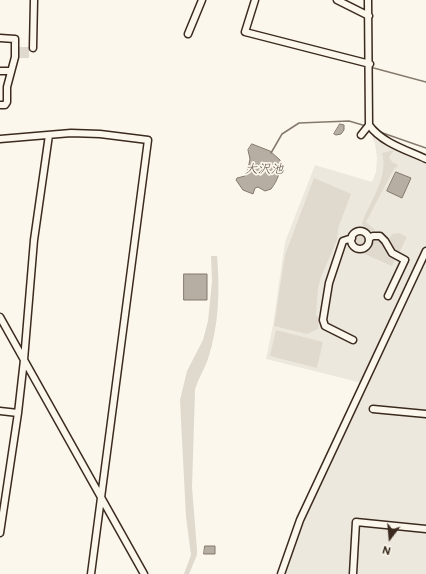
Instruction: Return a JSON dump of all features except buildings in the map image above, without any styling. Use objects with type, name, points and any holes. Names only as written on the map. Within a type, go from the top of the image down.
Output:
[{"type":"street","points":[[33,48],[34,0]]},
{"type":"street","points":[[188,34],[202,0]]},
{"type":"street","points":[[255,0],[245,32],[370,64]]},
{"type":"street","points":[[337,0],[369,16]]},
{"type":"street","points":[[361,135],[369,125],[370,64],[368,0]]},
{"type":"street","points":[[0,38],[15,39],[15,57],[7,87],[7,102],[4,105],[0,105]]},
{"type":"street","points":[[0,71],[11,71]]},
{"type":"street","points":[[369,125],[380,137],[426,160]]},
{"type":"street","points":[[0,139],[71,133],[100,134],[148,140],[91,574]]},
{"type":"street","points":[[0,533],[18,413],[34,240],[49,135]]},
{"type":"street","points":[[352,238],[354,246],[361,249],[367,245],[369,238],[366,233],[359,231],[354,234],[352,238],[343,242],[329,283],[323,320],[324,326],[353,340]]},
{"type":"street","points":[[369,238],[373,236],[380,236],[385,241],[392,253],[405,260],[388,296]]},
{"type":"street","points":[[281,574],[300,520],[426,251]]},
{"type":"street","points":[[0,317],[144,574]]},
{"type":"street","points":[[373,409],[426,414]]},
{"type":"street","points":[[0,411],[18,413]]},
{"type":"street","points":[[353,574],[356,522],[426,529]]},
{"type":"shaded area","points":[[18,47],[29,47],[29,58],[18,58]]},
{"type":"shaded area","points":[[372,133],[426,162],[426,246],[362,383],[266,359],[273,325],[285,242],[315,165],[372,182],[376,172],[377,158]]},
{"type":"shaded area","points":[[394,150],[389,157],[392,162],[398,165],[396,168],[395,167],[366,222],[375,230],[369,232],[364,228],[362,223],[381,180],[383,171],[382,153]]},
{"type":"shaded area","points":[[314,178],[351,194],[338,228],[337,240],[321,277],[318,288],[316,316],[320,317],[318,329],[307,334],[274,326],[285,255]]},
{"type":"shaded area","points":[[399,233],[407,237],[398,255],[393,251],[388,242],[392,234]]},
{"type":"shaded area","points":[[360,234],[364,236],[366,240],[364,244],[360,246],[356,244],[354,240],[356,236]]},
{"type":"shaded area","points":[[375,240],[383,243],[396,258],[392,266],[362,253],[369,250]]},
{"type":"shaded area","points":[[211,256],[217,256],[218,308],[212,346],[195,390],[192,487],[197,555],[189,574],[184,574],[191,555],[186,517],[180,400],[187,371],[203,340],[208,321],[212,281]]},
{"type":"shaded area","points":[[426,260],[426,574],[285,574],[299,533]]},
{"type":"shaded area","points":[[276,330],[323,342],[317,368],[270,356]]},
{"type":"water","points":[[340,124],[344,125],[344,130],[341,134],[336,135],[334,134]]},
{"type":"water","name":"大沢池","points":[[252,144],[270,151],[280,160],[280,168],[276,182],[271,189],[265,191],[258,187],[255,188],[253,194],[243,190],[236,180],[237,178],[245,176],[250,159],[248,150]]},
{"type":"water","points":[[396,172],[411,178],[402,198],[387,191]]},
{"type":"water","points":[[184,274],[207,274],[207,300],[184,300]]},
{"type":"water","points":[[205,546],[215,546],[215,554],[204,554]]},
{"type":"waterway","points":[[370,67],[426,82]]},
{"type":"waterway","points":[[271,153],[282,134],[299,123],[349,121],[366,126]]},
{"type":"waterway","points":[[377,131],[426,148]]}]
